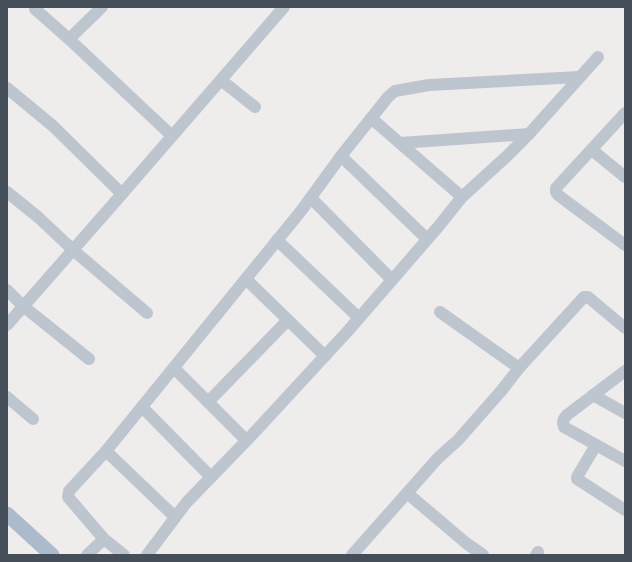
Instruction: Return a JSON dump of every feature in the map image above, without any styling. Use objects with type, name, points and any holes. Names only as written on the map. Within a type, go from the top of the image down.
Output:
[{"type":"main road","points":[[7,514],[52,555]]},
{"type":"street","points":[[69,39],[102,7]]},
{"type":"street","points":[[7,325],[284,7]]},
{"type":"street","points":[[35,9],[172,136]]},
{"type":"street","points":[[147,555],[186,503],[325,356],[462,197],[529,134],[598,57]]},
{"type":"street","points":[[124,555],[104,539],[68,497],[69,491],[106,451],[174,368],[301,211],[341,156],[388,97],[395,91],[429,85],[580,77]]},
{"type":"street","points":[[221,80],[255,107]]},
{"type":"street","points":[[7,88],[53,126],[122,194]]},
{"type":"street","points":[[625,113],[556,188],[558,195],[625,245]]},
{"type":"street","points":[[372,118],[462,197]]},
{"type":"street","points":[[400,143],[529,134]]},
{"type":"street","points":[[592,150],[625,177]]},
{"type":"street","points":[[341,156],[427,239]]},
{"type":"street","points":[[7,192],[38,218],[72,250],[147,313]]},
{"type":"street","points":[[311,198],[392,280]]},
{"type":"street","points":[[277,240],[359,318]]},
{"type":"street","points":[[246,279],[325,356]]},
{"type":"street","points":[[7,290],[23,306],[89,360]]},
{"type":"street","points":[[352,555],[438,458],[458,440],[502,390],[519,368],[584,297],[588,297],[625,328]]},
{"type":"street","points":[[440,312],[519,368]]},
{"type":"street","points":[[208,402],[288,320]]},
{"type":"street","points":[[174,368],[246,440]]},
{"type":"street","points":[[625,371],[567,415],[562,424],[564,427],[625,461]]},
{"type":"street","points":[[593,395],[625,413]]},
{"type":"street","points":[[7,397],[33,419]]},
{"type":"street","points":[[142,407],[211,477]]},
{"type":"street","points":[[596,445],[577,479],[625,510]]},
{"type":"street","points":[[106,451],[175,517]]},
{"type":"street","points":[[407,493],[466,543],[483,555]]},
{"type":"street","points":[[87,555],[104,539]]}]
